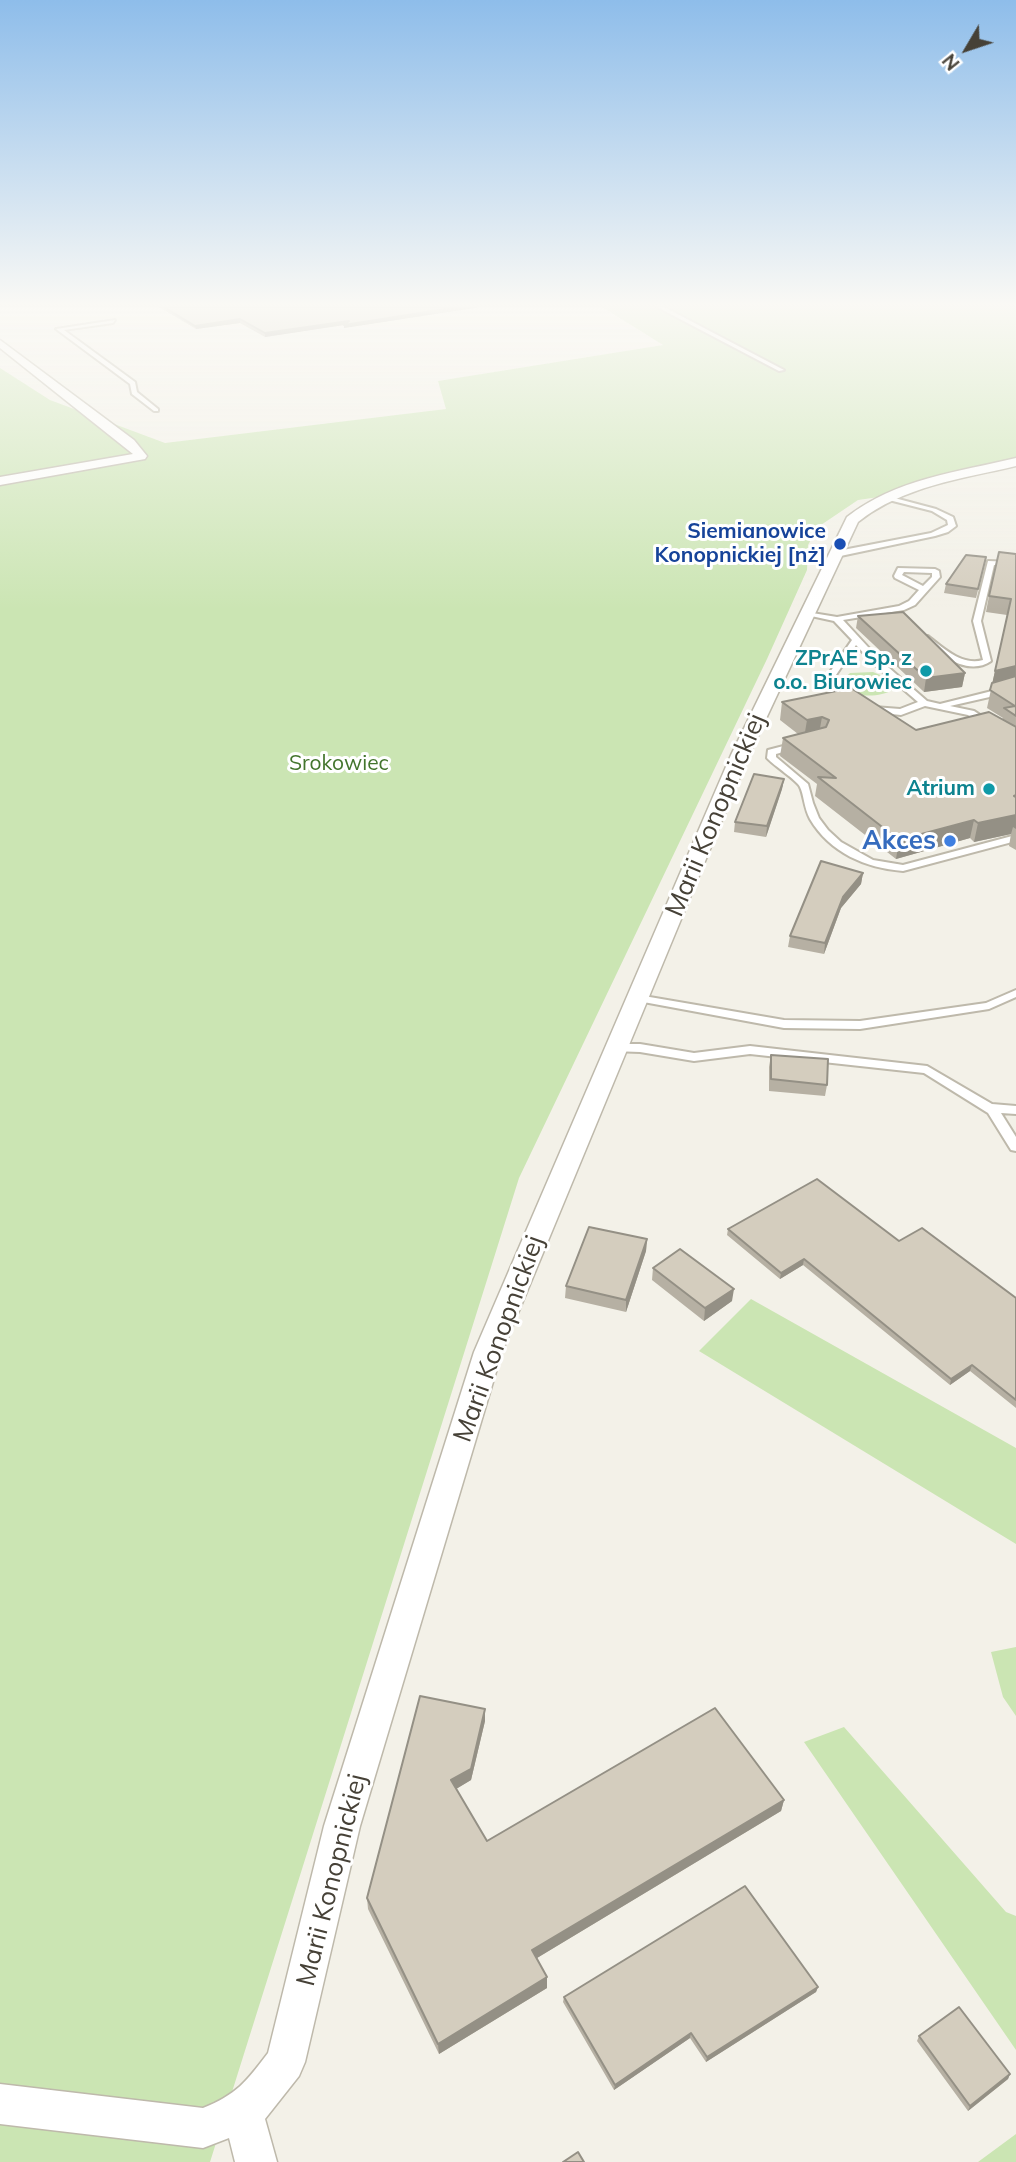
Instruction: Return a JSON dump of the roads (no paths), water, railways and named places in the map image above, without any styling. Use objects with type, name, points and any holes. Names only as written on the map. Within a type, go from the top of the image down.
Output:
[{"type":"street","points":[[0,481],[141,456],[130,443],[84,408]]},
{"type":"street","name":"Marii Konopnickiej","points":[[0,2104],[203,2129],[243,2112],[262,2094],[285,2062],[342,1826],[488,1352],[740,755],[852,520],[872,504],[887,498],[1016,462]]},
{"type":"street","points":[[243,2112],[256,2162]]},
{"type":"lane","points":[[834,556],[863,545],[941,534],[952,526],[950,519],[934,510],[887,498]]},
{"type":"lane","points":[[916,630],[949,654],[969,664],[981,665],[987,661],[977,621],[991,563],[1016,564]]},
{"type":"lane","points":[[806,614],[837,620],[901,608],[912,603],[923,589]]},
{"type":"lane","points":[[881,611],[898,618]]},
{"type":"lane","points":[[837,620],[877,662],[924,703],[971,713],[1016,743]]},
{"type":"lane","points":[[856,639],[832,675],[836,690],[879,712],[901,712],[924,703]]},
{"type":"lane","points":[[939,706],[1016,688]]},
{"type":"lane","points":[[807,743],[771,752],[772,758],[805,786],[809,808],[827,833],[860,861],[890,869],[902,868],[1016,838]]},
{"type":"lane","points":[[638,998],[784,1024],[860,1025],[989,1006],[1016,993]]},
{"type":"lane","points":[[616,1048],[640,1048],[694,1057],[750,1050],[927,1070],[990,1108],[1016,1147]]},
{"type":"lane","points":[[990,1108],[1016,1110]]},
{"type":"place","name":"Siemianowice Konopnickiej [nż]","points":[[840,544]]},
{"type":"place","name":"ZPrAE Sp. z o.o. Biurowiec","points":[[926,671]]},
{"type":"place","name":"Atrium","points":[[989,789]]},
{"type":"place","name":"Akces","points":[[950,841]]},
{"type":"park label","name":"Srokowiec","points":[[339,764]]}]
